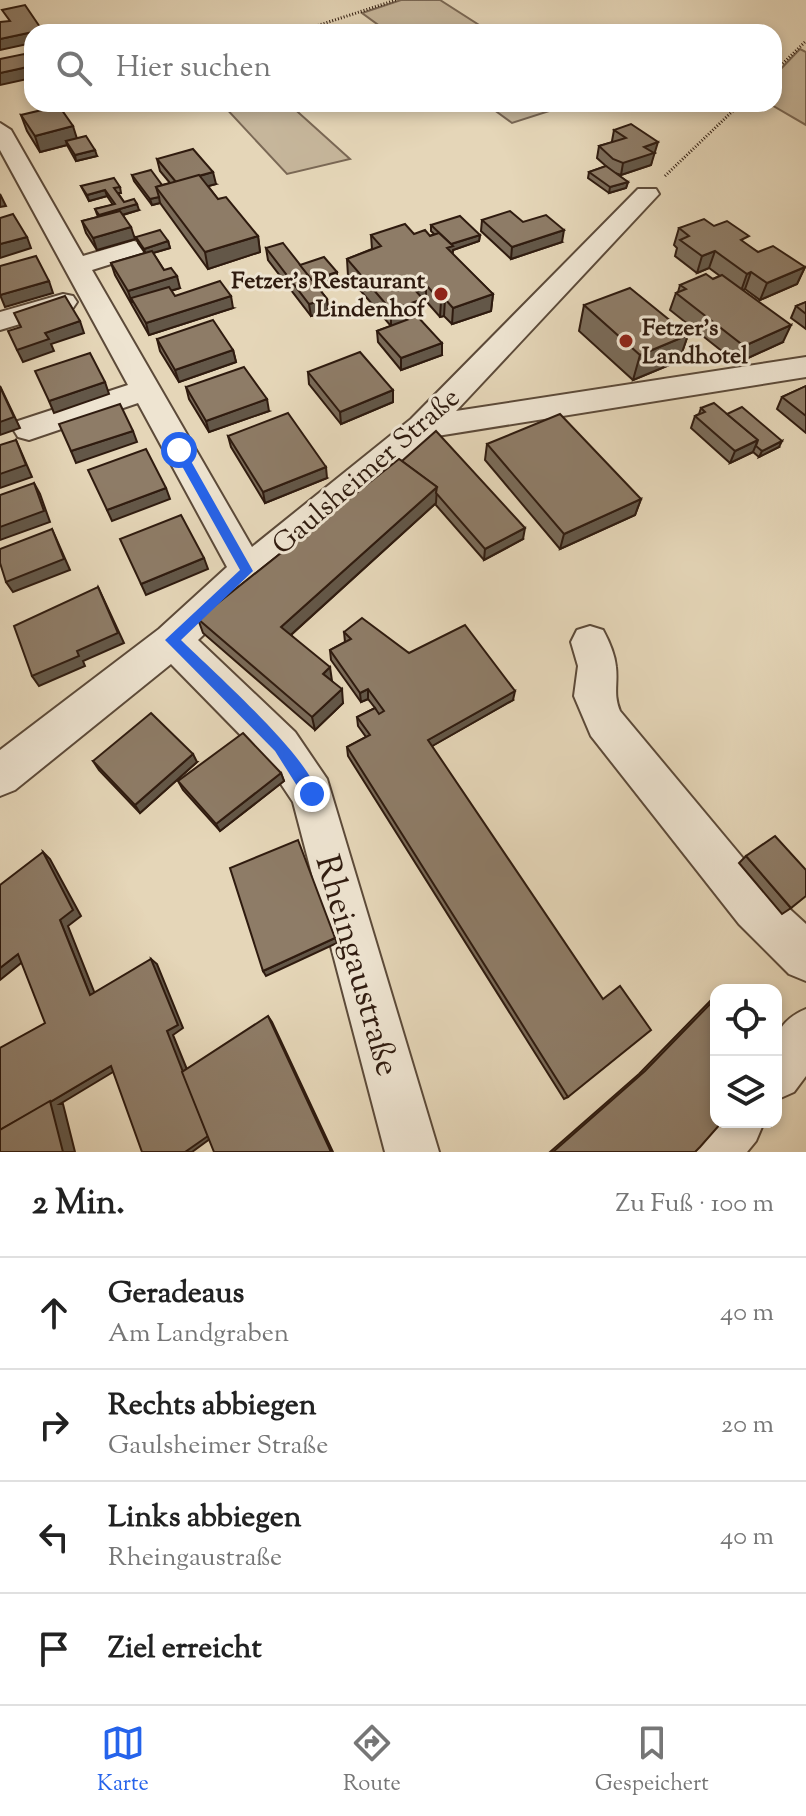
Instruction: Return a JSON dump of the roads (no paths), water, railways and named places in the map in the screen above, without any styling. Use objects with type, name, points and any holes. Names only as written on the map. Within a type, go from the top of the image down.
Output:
[{"type":"street","points":[[0,130],[247,571]]},
{"type":"street","name":"Gaulsheimer Straße","points":[[0,776],[172,640],[247,571],[422,427],[647,194]]},
{"type":"street","points":[[76,266],[134,249]]},
{"type":"street","points":[[0,321],[92,294]]},
{"type":"street","points":[[422,427],[806,367]]},
{"type":"street","points":[[29,429],[145,390]]},
{"type":"street","name":"Rheingaustraße","points":[[172,640],[280,746],[312,794],[412,1152]]},
{"type":"street","points":[[590,642],[597,666],[594,696],[605,723],[755,908],[806,957]]},
{"type":"street","points":[[782,1066],[806,1034]]},
{"type":"street","points":[[712,1152],[732,1128]]},
{"type":"place","name":"Fetzer's Restaurant Lindenhof","points":[[441,294]]},
{"type":"place","name":"Fetzer's Landhotel","points":[[626,341]]}]
